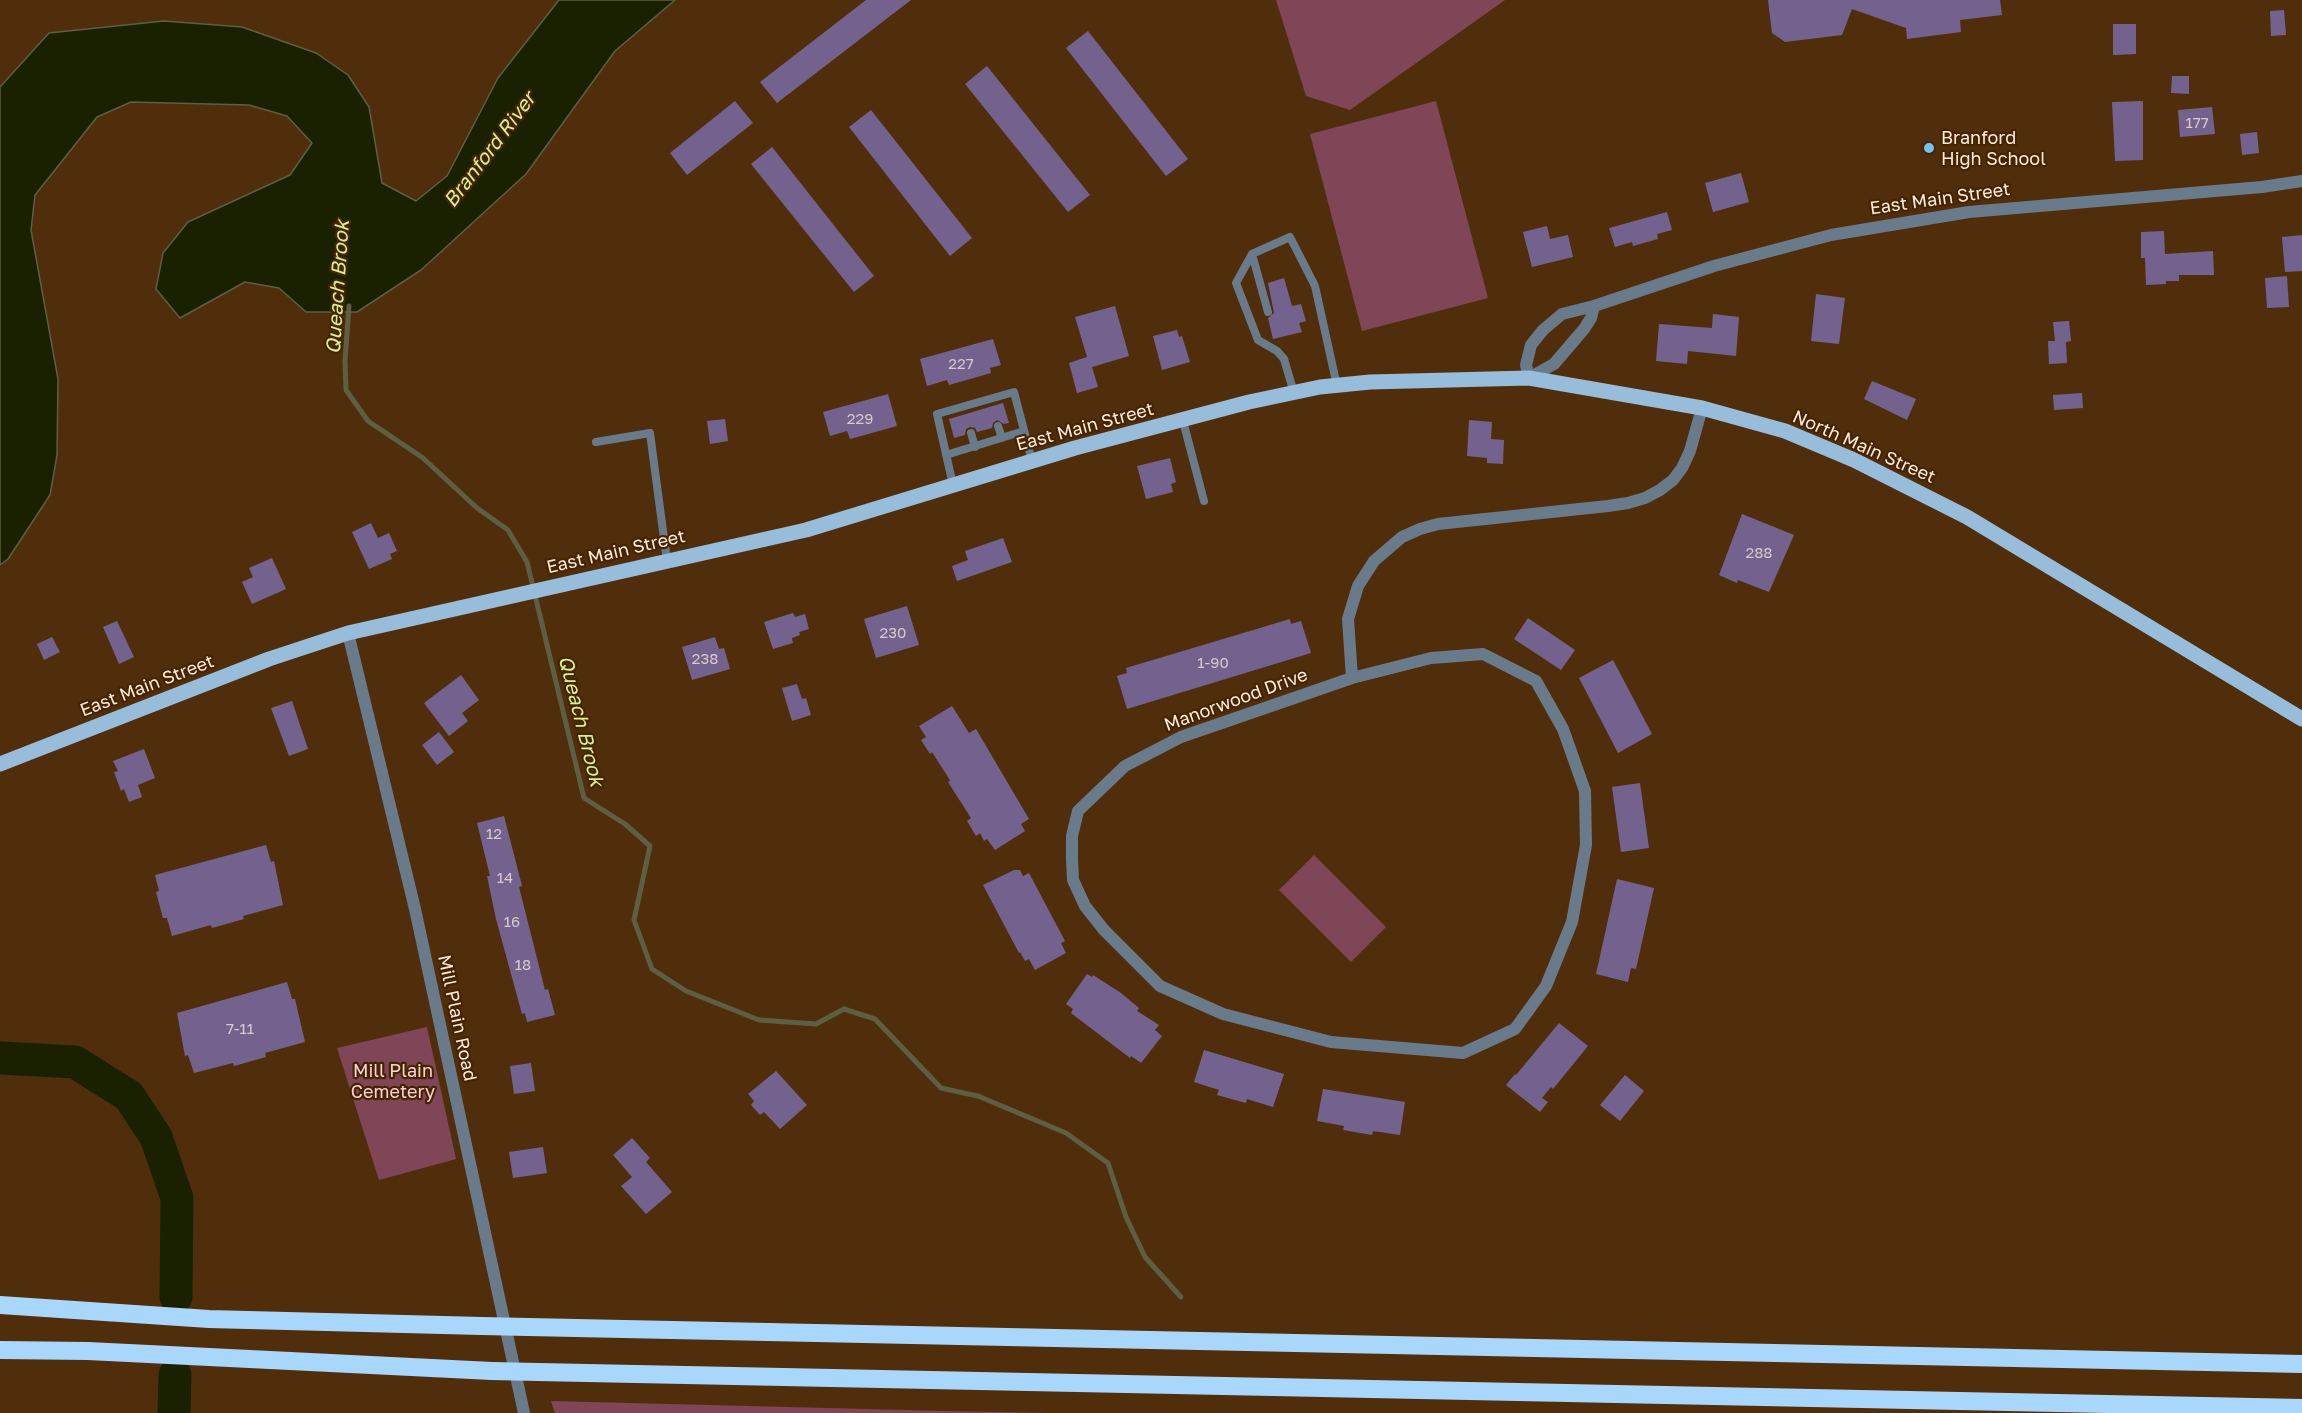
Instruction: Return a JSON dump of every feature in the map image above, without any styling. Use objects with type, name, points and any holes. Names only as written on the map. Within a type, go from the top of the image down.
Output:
[{"type":"highway","points":[[0,1305],[209,1319],[482,1326],[2302,1364]]},
{"type":"highway","points":[[0,1350],[88,1351],[492,1371],[2302,1408]]},
{"type":"main road","name":"North Main Street","points":[[1249,402],[1370,382],[1529,378],[1702,408],[1785,431],[1854,459],[1967,517],[2302,718]]},
{"type":"main road","name":"East Main Street","points":[[0,764],[269,659],[348,633],[806,530],[1032,461],[1249,402]]},
{"type":"street","name":"East Main Street","points":[[1529,378],[1526,365],[1531,345],[1543,330],[1562,314],[1594,306],[1714,266],[1831,235],[1968,212],[2262,187],[2302,181]]},
{"type":"street","points":[[1529,378],[1554,364],[1584,329],[1591,318],[1594,306]]},
{"type":"street","points":[[1352,678],[1348,620],[1355,595],[1374,561],[1402,537],[1438,524],[1608,506],[1645,498],[1673,480],[1682,468],[1690,451],[1702,408]]},
{"type":"street","name":"Mill Plain Road","points":[[348,633],[417,920],[524,1413]]},
{"type":"street","name":"Manorwood Drive","points":[[1483,654],[1536,681],[1563,729],[1585,790],[1586,845],[1572,922],[1546,986],[1515,1029],[1463,1053],[1330,1042],[1223,1014],[1160,986],[1104,930],[1084,906],[1073,880],[1072,836],[1078,811],[1125,766],[1181,736],[1352,678],[1431,658],[1483,654]]},
{"type":"lane","points":[[1293,393],[1284,359],[1273,349],[1257,340],[1236,283],[1252,254],[1290,237],[1315,286],[1337,386]]},
{"type":"lane","points":[[1252,254],[1268,312]]},
{"type":"lane","points":[[1273,349],[1275,338]]},
{"type":"lane","points":[[953,485],[937,414],[991,403],[1014,392],[1032,461]]},
{"type":"lane","points":[[1182,421],[1204,501]]},
{"type":"lane","points":[[998,426],[1002,438]]},
{"type":"lane","points":[[946,455],[1024,431]]},
{"type":"lane","points":[[971,433],[975,447]]},
{"type":"lane","points":[[596,442],[650,434],[667,561]]},
{"type":"green space","points":[[1276,0],[1505,0],[1350,110],[1306,96]]},
{"type":"green space","points":[[1436,101],[1488,298],[1362,331],[1310,134]]},
{"type":"green space","points":[[1314,855],[1386,927],[1351,962],[1279,890]]},
{"type":"green space","name":"Mill Plain Cemetery","points":[[427,1027],[456,1159],[379,1180],[337,1048]]},
{"type":"green space","points":[[551,1401],[944,1411],[1048,1413],[555,1413]]},
{"type":"water","points":[[559,0],[675,0],[615,51],[526,174],[421,270],[357,312],[306,312],[279,288],[245,282],[180,318],[156,289],[163,253],[188,222],[290,175],[312,143],[287,116],[249,105],[131,102],[97,117],[35,195],[31,230],[58,379],[57,455],[50,495],[8,559],[0,565],[0,87],[49,33],[164,21],[242,27],[316,53],[348,75],[369,107],[382,183],[416,201],[447,176],[498,78]]},
{"type":"building","points":[[866,0],[911,0],[777,103],[760,82]]},
{"type":"building","points":[[1768,0],[2000,0],[2002,15],[1960,20],[1961,32],[1907,39],[1906,28],[1852,9],[1842,35],[1785,42],[1772,33]]},
{"type":"building","points":[[2284,10],[2286,35],[2271,36],[2270,11]]},
{"type":"building","points":[[2113,24],[2136,24],[2136,54],[2113,55]]},
{"type":"building","points":[[1088,31],[1188,159],[1166,176],[1066,48]]},
{"type":"building","points":[[987,66],[1090,195],[1068,212],[965,84]]},
{"type":"building","points":[[2172,76],[2189,76],[2189,94],[2171,93]]},
{"type":"building","points":[[735,101],[753,123],[687,175],[670,153]]},
{"type":"building","points":[[2143,101],[2143,160],[2115,161],[2112,102]]},
{"type":"building","points":[[2212,107],[2215,134],[2180,137],[2178,110]]},
{"type":"building","points":[[871,110],[972,238],[950,256],[849,127]]},
{"type":"building","points":[[2257,132],[2259,153],[2242,155],[2240,134]]},
{"type":"building","points":[[772,147],[874,276],[854,292],[751,164]]},
{"type":"building","points":[[1741,173],[1749,202],[1713,212],[1705,183]]},
{"type":"building","points":[[1667,212],[1672,230],[1657,234],[1658,239],[1633,246],[1632,242],[1615,247],[1609,228]]},
{"type":"building","points":[[1547,226],[1550,239],[1568,235],[1573,257],[1532,267],[1523,232]]},
{"type":"building","points":[[2164,231],[2165,254],[2213,251],[2214,275],[2179,275],[2179,281],[2146,285],[2145,258],[2141,258],[2141,232]]},
{"type":"building","points":[[2302,235],[2302,271],[2285,272],[2282,237]]},
{"type":"building","points":[[2287,276],[2289,307],[2267,308],[2265,278]]},
{"type":"building","points":[[1284,278],[1292,306],[1301,304],[1306,321],[1299,323],[1302,332],[1273,339],[1268,318],[1274,313],[1268,283]]},
{"type":"building","points":[[1816,294],[1845,298],[1839,344],[1811,341]]},
{"type":"building","points":[[1115,306],[1129,356],[1092,367],[1098,387],[1077,393],[1069,363],[1087,357],[1075,317]]},
{"type":"building","points":[[1713,314],[1739,317],[1736,356],[1688,351],[1687,364],[1656,361],[1659,324],[1712,328]]},
{"type":"building","points":[[2069,321],[2071,341],[2066,342],[2067,363],[2049,364],[2048,341],[2055,341],[2053,322]]},
{"type":"building","points":[[1177,330],[1179,337],[1182,336],[1190,362],[1162,370],[1153,336]]},
{"type":"building","points":[[993,339],[1001,365],[990,368],[991,373],[949,385],[947,380],[927,386],[920,359]]},
{"type":"building","points":[[1872,381],[1916,399],[1907,420],[1864,399]]},
{"type":"building","points":[[2082,393],[2083,408],[2054,410],[2053,395]]},
{"type":"building","points":[[888,394],[897,426],[850,439],[847,431],[830,436],[823,412]]},
{"type":"building","points":[[1003,403],[1009,423],[1004,424],[997,420],[993,423],[992,428],[977,432],[975,428],[970,427],[966,429],[965,435],[954,438],[949,419]]},
{"type":"building","points":[[725,419],[728,441],[710,444],[707,421]]},
{"type":"building","points":[[1469,420],[1492,422],[1491,439],[1504,440],[1503,464],[1487,463],[1487,458],[1467,456]]},
{"type":"building","points":[[1170,458],[1176,482],[1171,484],[1173,492],[1146,499],[1137,466]]},
{"type":"building","points":[[1742,514],[1794,535],[1769,592],[1719,575]]},
{"type":"building","points":[[371,523],[378,538],[389,533],[397,551],[390,554],[392,559],[369,569],[352,532]]},
{"type":"building","points":[[1003,538],[1012,562],[957,581],[952,566],[968,560],[965,551]]},
{"type":"building","points":[[272,558],[286,589],[252,604],[242,582],[253,577],[249,568]]},
{"type":"building","points":[[907,606],[919,645],[876,658],[864,619]]},
{"type":"building","points":[[793,613],[795,617],[805,614],[809,629],[799,632],[800,635],[792,638],[793,643],[773,649],[764,622]]},
{"type":"building","points":[[1528,618],[1575,650],[1561,670],[1514,639]]},
{"type":"building","points":[[1290,619],[1291,624],[1301,621],[1311,653],[1127,709],[1117,676],[1127,673],[1126,668]]},
{"type":"building","points":[[117,621],[134,657],[119,664],[103,627]]},
{"type":"building","points":[[52,637],[60,652],[44,660],[37,644]]},
{"type":"building","points":[[715,637],[719,649],[724,648],[730,669],[692,680],[682,647]]},
{"type":"building","points":[[1613,660],[1652,734],[1618,753],[1579,678]]},
{"type":"building","points":[[461,675],[479,700],[462,713],[468,721],[449,736],[424,703]]},
{"type":"building","points":[[797,684],[802,699],[806,698],[811,715],[792,721],[782,688]]},
{"type":"building","points":[[292,701],[308,749],[289,756],[271,708]]},
{"type":"building","points":[[952,706],[969,733],[976,729],[1029,819],[1021,824],[1025,831],[995,850],[987,839],[984,841],[980,833],[976,836],[967,821],[971,818],[948,782],[950,781],[948,777],[932,752],[930,754],[921,740],[926,737],[919,726]]},
{"type":"building","points":[[439,732],[454,752],[437,765],[422,745]]},
{"type":"building","points":[[144,749],[155,778],[138,785],[142,797],[129,802],[124,789],[121,791],[114,772],[118,771],[113,761]]},
{"type":"building","points":[[1640,783],[1649,848],[1621,852],[1612,787]]},
{"type":"building","points":[[504,816],[545,990],[548,989],[555,1015],[527,1022],[525,1013],[522,1014],[496,919],[487,876],[490,876],[477,823]]},
{"type":"building","points":[[266,845],[271,862],[274,861],[283,905],[243,916],[244,919],[212,928],[211,925],[172,936],[167,918],[163,918],[156,892],[159,891],[155,875]]},
{"type":"building","points":[[1014,870],[1020,870],[1023,876],[1029,873],[1065,941],[1061,943],[1066,953],[1035,970],[1029,959],[1025,961],[1019,953],[983,885]]},
{"type":"building","points":[[1617,879],[1654,888],[1636,969],[1631,968],[1628,982],[1596,974]]},
{"type":"building","points":[[1087,974],[1092,977],[1093,975],[1121,993],[1139,1008],[1137,1011],[1159,1025],[1155,1030],[1162,1036],[1141,1063],[1131,1056],[1130,1058],[1071,1013],[1073,1009],[1066,1004]]},
{"type":"building","points":[[287,982],[292,999],[295,999],[305,1042],[265,1053],[266,1057],[234,1066],[233,1063],[194,1073],[188,1055],[185,1056],[177,1013]]},
{"type":"building","points":[[1559,1023],[1588,1046],[1553,1089],[1551,1087],[1542,1098],[1548,1102],[1540,1112],[1506,1085]]},
{"type":"building","points":[[1204,1050],[1284,1074],[1273,1107],[1247,1099],[1246,1103],[1217,1095],[1219,1090],[1194,1082]]},
{"type":"building","points":[[531,1063],[535,1091],[514,1094],[510,1066]]},
{"type":"building","points":[[776,1071],[807,1105],[780,1129],[764,1112],[760,1115],[751,1105],[754,1101],[748,1094]]},
{"type":"building","points":[[1625,1075],[1644,1091],[1620,1121],[1600,1105]]},
{"type":"building","points":[[1323,1089],[1405,1102],[1400,1135],[1373,1131],[1372,1135],[1343,1130],[1344,1126],[1317,1121]]},
{"type":"building","points":[[632,1138],[650,1158],[646,1162],[672,1192],[646,1214],[621,1186],[632,1177],[613,1155]]},
{"type":"building","points":[[543,1147],[547,1173],[513,1178],[509,1152]]},
{"type":"waterway","name":"Queach Brook","points":[[349,306],[345,361],[346,390],[368,421],[423,458],[477,508],[508,530],[527,562],[584,798],[625,824],[650,846],[634,920],[652,969],[686,991],[759,1020],[816,1024],[844,1009],[875,1019],[941,1088],[978,1096],[1066,1133],[1108,1163],[1126,1217],[1145,1257],[1181,1297]]},
{"type":"waterway","name":"Branford River","points":[[0,1058],[75,1062],[129,1096],[156,1137],[177,1198],[176,1297]]},
{"type":"waterway","name":"Branford River","points":[[174,1413],[175,1375]]},
{"type":"place","name":"Branford High School","points":[[1929,148]]}]
